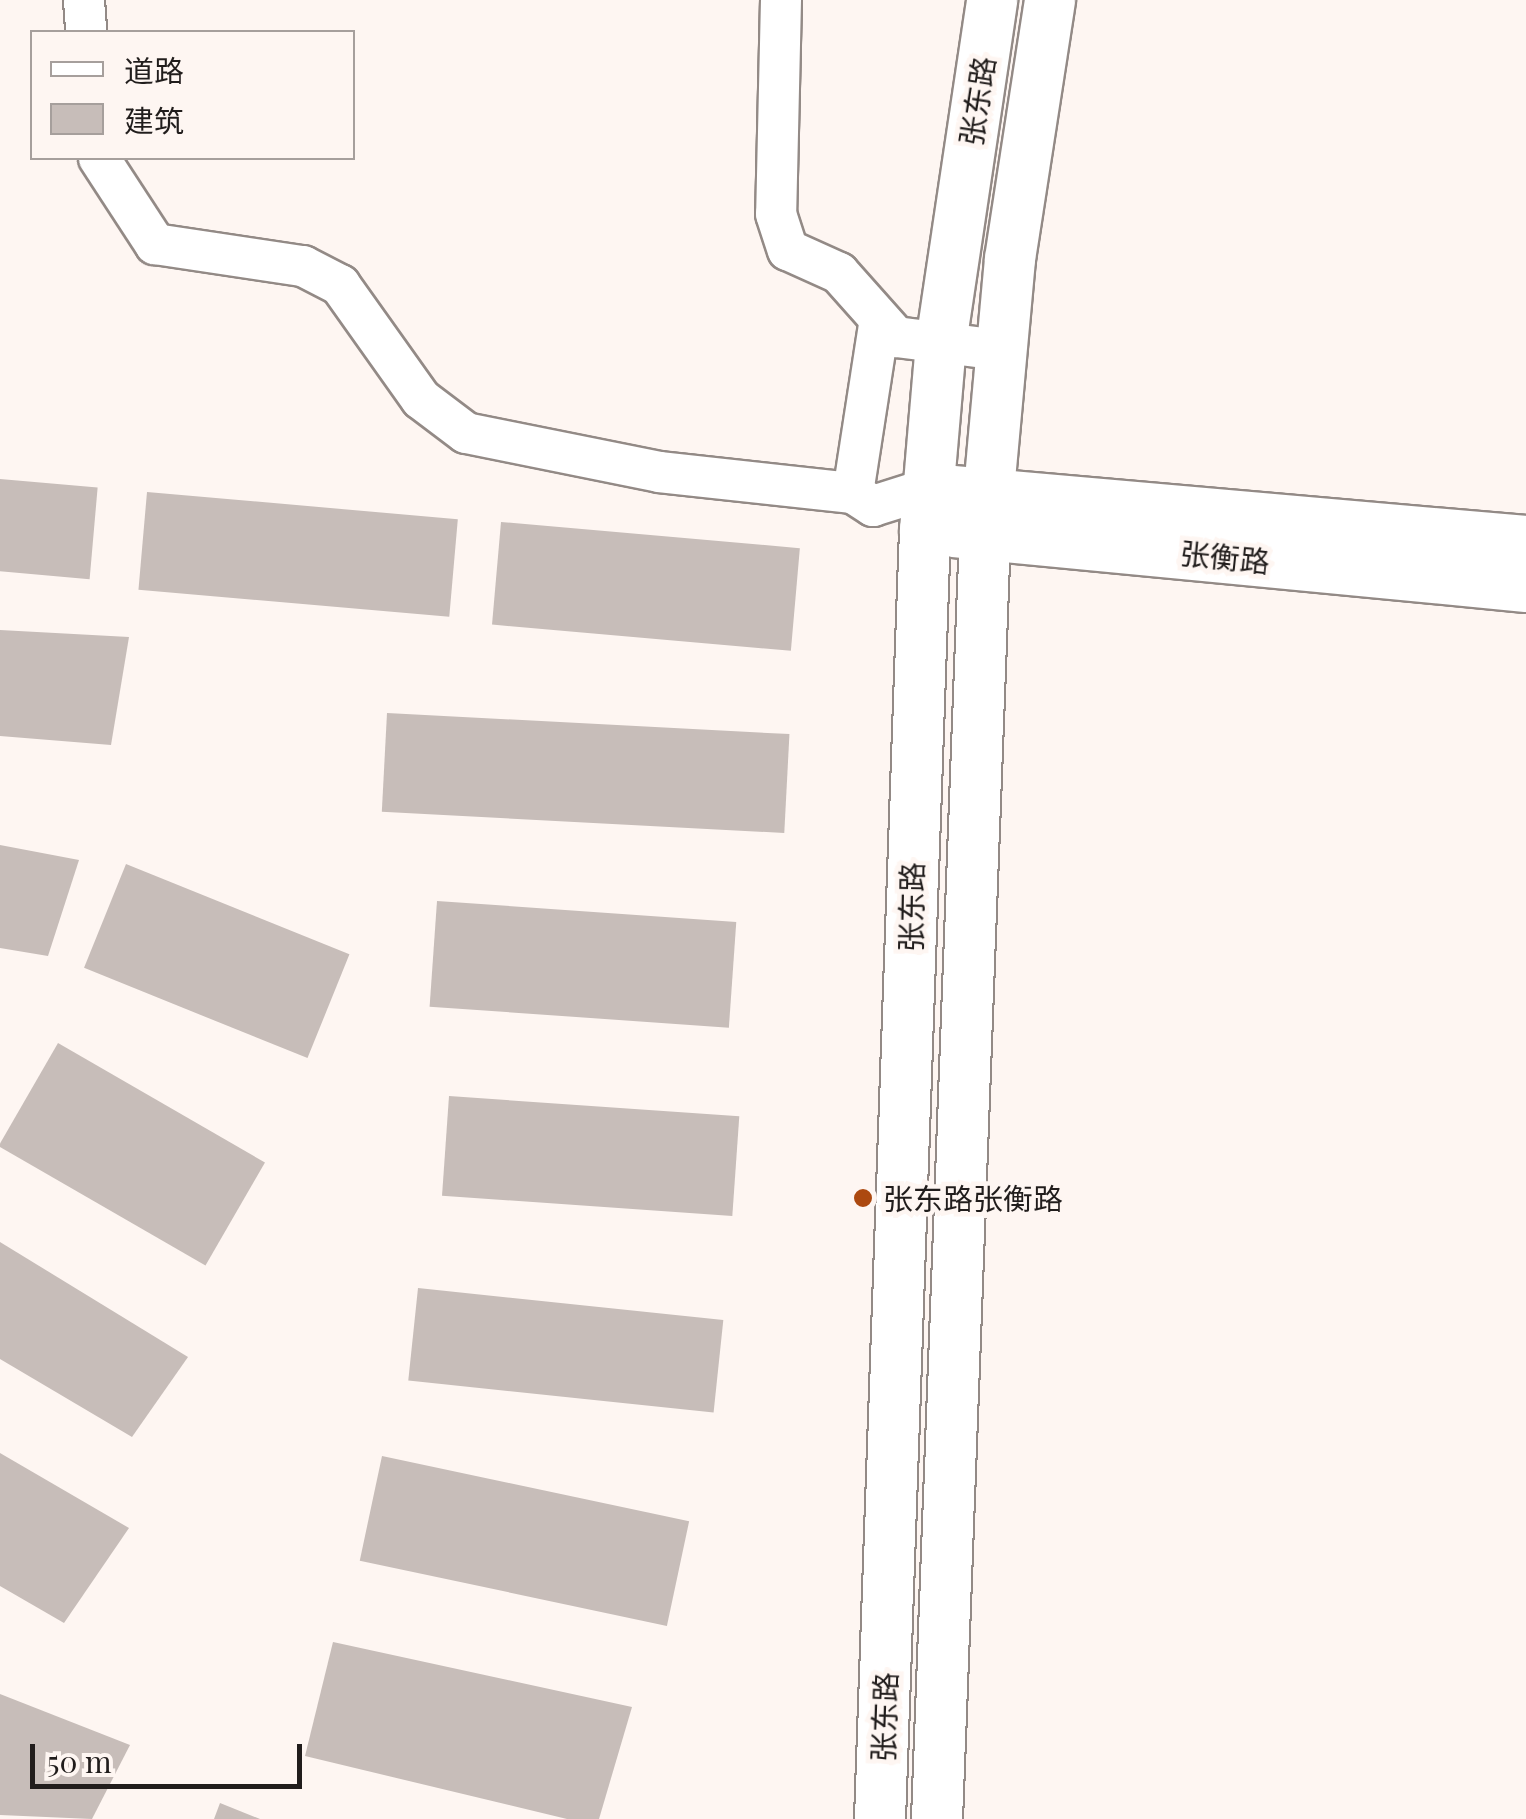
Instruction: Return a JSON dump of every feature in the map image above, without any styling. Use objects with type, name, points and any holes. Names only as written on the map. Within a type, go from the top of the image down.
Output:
[{"type":"main road","name":"张东路","points":[[880,1819],[926,509],[941,342],[992,0]]},
{"type":"main road","name":"张东路","points":[[937,1819],[986,514],[1000,350],[1050,0]]},
{"type":"main road","name":"张衡路","points":[[926,509],[1526,542]]},
{"type":"main road","name":"张衡路","points":[[986,514],[1526,587]]},
{"type":"street","points":[[84,0],[86,30]]},
{"type":"street","points":[[781,0],[780,236],[788,250],[857,288],[879,326],[896,337],[1000,350]]},
{"type":"street","points":[[101,160],[155,244],[303,266],[340,284],[420,399],[466,432],[660,472],[854,493],[873,506],[926,509]]},
{"type":"street","points":[[854,493],[879,326]]},
{"type":"building","points":[[0,479],[98,488],[90,579],[0,571]]},
{"type":"building","points":[[147,492],[458,519],[449,617],[138,590]]},
{"type":"building","points":[[501,522],[800,548],[791,651],[492,625]]},
{"type":"building","points":[[0,630],[129,637],[111,745],[0,736]]},
{"type":"building","points":[[387,713],[789,734],[784,833],[382,812]]},
{"type":"building","points":[[0,845],[79,860],[48,956],[0,948]]},
{"type":"building","points":[[126,864],[349,954],[307,1058],[84,968]]},
{"type":"building","points":[[437,901],[736,922],[729,1028],[430,1007]]},
{"type":"building","points":[[58,1043],[265,1162],[205,1266],[0,1147]]},
{"type":"building","points":[[449,1096],[739,1116],[732,1216],[442,1196]]},
{"type":"building","points":[[0,1242],[188,1357],[132,1437],[0,1359]]},
{"type":"building","points":[[418,1288],[723,1320],[714,1413],[408,1380]]},
{"type":"building","points":[[0,1453],[129,1528],[64,1623],[0,1586]]},
{"type":"building","points":[[382,1456],[689,1521],[667,1626],[360,1561]]},
{"type":"building","points":[[333,1642],[632,1707],[599,1819],[567,1819],[305,1756]]},
{"type":"building","points":[[0,1694],[130,1745],[92,1819],[0,1815]]},
{"type":"building","points":[[220,1803],[260,1819],[214,1819]]},
{"type":"place","name":"张东路张衡路","points":[[863,1198]]}]
